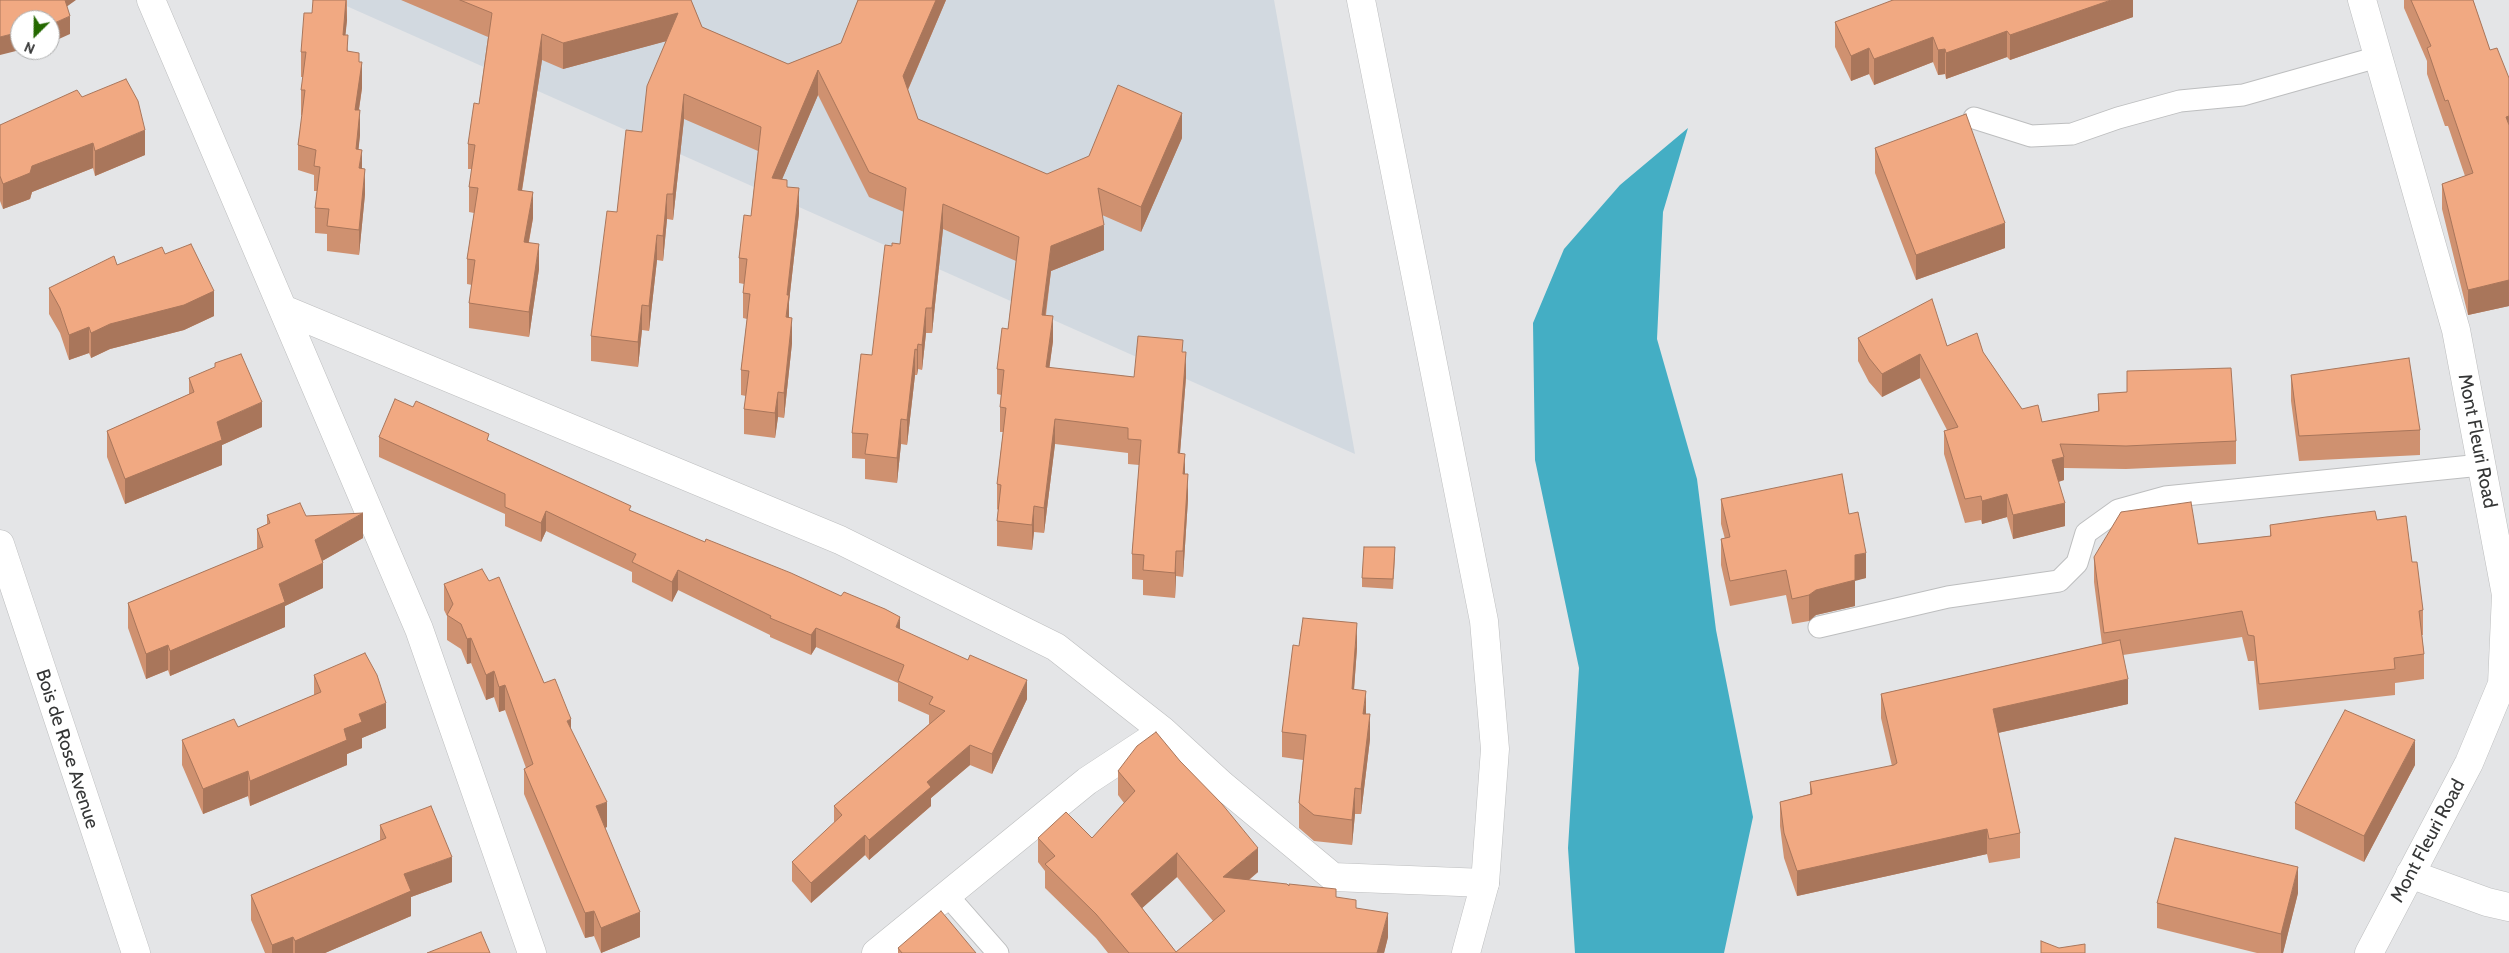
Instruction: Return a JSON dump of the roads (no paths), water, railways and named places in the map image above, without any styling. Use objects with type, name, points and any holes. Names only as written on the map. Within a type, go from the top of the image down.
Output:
[{"type":"street","points":[[152,0],[419,629],[532,953]]},
{"type":"street","points":[[1361,0],[1484,621],[1495,749],[1485,883],[1466,953]]},
{"type":"street","name":"Mont Fleuri Road","points":[[2362,0],[2456,330],[2506,595],[2502,684],[2469,764],[2369,953]]},
{"type":"street","points":[[283,309],[840,540],[1056,647],[1164,731],[1222,785],[1332,877],[1485,883]]},
{"type":"street","name":"Bois de Rose Avenue","points":[[0,544],[136,953]]},
{"type":"street","points":[[876,953],[1086,781],[1164,731]]},
{"type":"street","points":[[2410,874],[2487,902],[2509,907]]},
{"type":"lane","points":[[1974,118],[2031,136],[2072,134],[2180,101],[2243,95],[2378,57]]},
{"type":"lane","points":[[1819,628],[1948,597],[2059,581],[2077,563],[2086,533],[2118,510],[2165,497],[2481,465]]},
{"type":"lane","points":[[947,895],[998,953]]},
{"type":"water","points":[[1688,128],[1663,212],[1657,339],[1697,479],[1716,630],[1753,817],[1724,953],[1575,953],[1568,848],[1579,668],[1535,460],[1533,323],[1564,249],[1620,185]]}]
